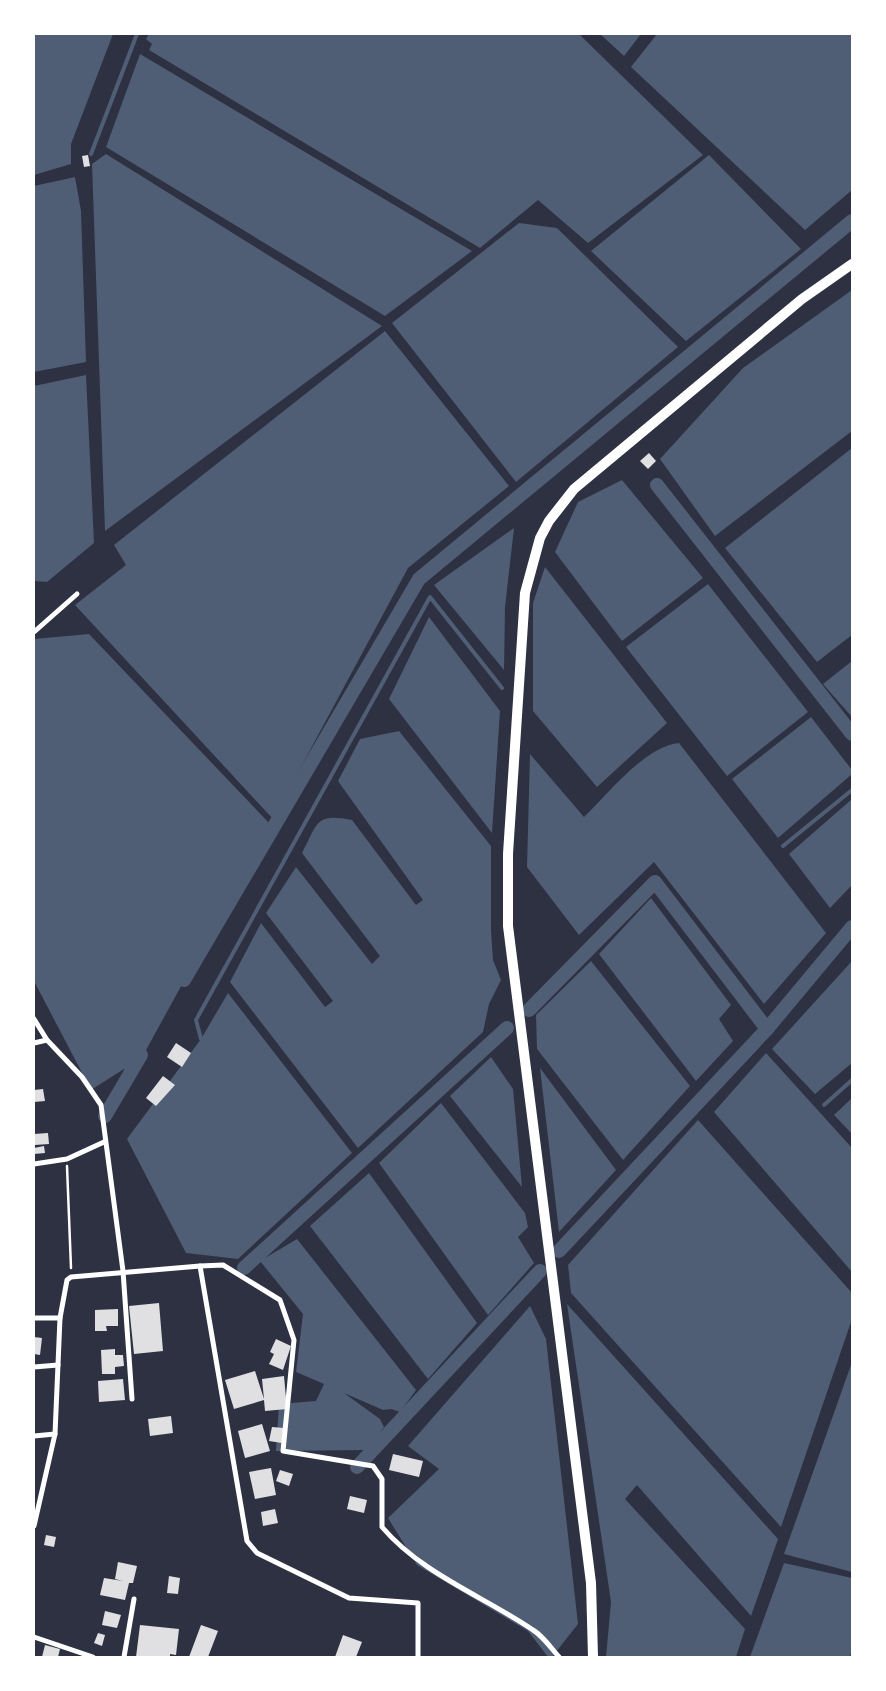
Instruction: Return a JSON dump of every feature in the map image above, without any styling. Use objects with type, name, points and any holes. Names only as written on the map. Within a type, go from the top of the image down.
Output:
[{"type":"main road","points":[[593,1657],[591,1583],[508,926],[508,854],[525,593],[540,538],[549,521],[574,489],[802,299],[852,264]]},
{"type":"street","points":[[34,632],[77,594]]},
{"type":"street","points":[[34,1019],[47,1040],[82,1077],[101,1105],[104,1142],[123,1271],[132,1399]]},
{"type":"street","points":[[34,1043],[47,1040]]},
{"type":"street","points":[[34,1164],[67,1159],[104,1142]]},
{"type":"street","points":[[34,1526],[55,1434],[60,1318],[67,1280],[71,1277],[123,1271],[223,1265],[280,1300],[294,1340],[283,1452],[373,1466],[382,1479],[382,1527],[398,1546],[467,1592],[535,1630],[559,1657]]},
{"type":"street","points":[[200,1266],[247,1542],[257,1553],[349,1598],[418,1603],[418,1657]]},
{"type":"street","points":[[34,1318],[60,1318]]},
{"type":"street","points":[[34,1367],[58,1365]]},
{"type":"street","points":[[34,1436],[55,1434]]},
{"type":"street","points":[[124,1657],[134,1599]]},
{"type":"street","points":[[34,1637],[93,1657]]},
{"type":"path","points":[[67,1159],[71,1277]]},
{"type":"water","points":[[34,34],[113,34],[71,144],[71,164],[34,175]]},
{"type":"water","points":[[149,34],[579,34],[703,155],[588,243],[538,200],[480,248],[149,50],[152,44],[146,39]]},
{"type":"water","points":[[600,34],[641,34],[624,56]]},
{"type":"water","points":[[657,34],[852,34],[852,190],[805,230],[631,67]]},
{"type":"water","points":[[140,54],[472,251],[385,316],[106,147]]},
{"type":"water","points":[[106,154],[382,326],[105,531],[92,164]]},
{"type":"water","points":[[709,155],[801,249],[686,341],[591,251]]},
{"type":"water","points":[[75,177],[81,211],[86,362],[34,372],[34,186]]},
{"type":"water","points":[[519,223],[557,228],[678,347],[516,482],[392,323]]},
{"type":"water","points":[[852,290],[852,431],[715,536],[660,459],[743,368]]},
{"type":"water","points":[[385,331],[509,486],[408,568],[273,819],[75,605],[126,565],[114,545]]},
{"type":"water","points":[[86,375],[94,543],[47,582],[34,581],[34,386]]},
{"type":"water","points":[[852,448],[852,635],[817,662],[725,548]]},
{"type":"water","points":[[622,480],[703,578],[622,641],[555,552],[578,502]]},
{"type":"water","points":[[514,528],[505,607],[504,670],[434,585]]},
{"type":"water","points":[[545,567],[667,723],[597,787],[533,711],[533,603]]},
{"type":"water","points":[[708,584],[808,712],[727,776],[626,647]]},
{"type":"water","points":[[429,617],[500,711],[492,833],[389,699]]},
{"type":"water","points":[[89,634],[270,824],[134,1072],[124,1069],[91,1090],[34,981],[34,639]]},
{"type":"water","points":[[852,661],[852,717],[823,684]]},
{"type":"water","points":[[811,717],[852,770],[852,774],[778,838],[732,779]]},
{"type":"water","points":[[399,731],[491,846],[493,960],[501,980],[489,1004],[483,1032],[358,1148],[230,982],[261,923],[325,1007],[333,1001],[266,913],[296,867],[372,964],[380,956],[302,853],[315,828],[324,819],[340,818],[352,820],[416,905],[423,900],[338,781],[360,739]]},
{"type":"water","points":[[679,743],[826,933],[764,1004],[654,862],[579,935],[527,867],[530,754],[584,817],[640,762],[666,746]]},
{"type":"water","points":[[852,799],[852,885],[830,908],[789,854]]},
{"type":"water","points":[[651,898],[731,1005],[719,1019],[733,1041],[696,1081],[599,954]]},
{"type":"water","points":[[591,961],[690,1086],[623,1160],[537,1049],[536,1015]]},
{"type":"water","points":[[852,961],[852,1063],[815,1094],[772,1049]]},
{"type":"water","points":[[228,993],[352,1153],[238,1259],[186,1253],[127,1139],[201,1039]]},
{"type":"water","points":[[766,1053],[852,1148],[852,1272],[714,1112]]},
{"type":"water","points":[[491,1057],[513,1089],[522,1187],[450,1096]]},
{"type":"water","points":[[540,1068],[616,1170],[559,1232]]},
{"type":"water","points":[[852,1098],[852,1134],[834,1115]]},
{"type":"water","points":[[441,1103],[525,1213],[528,1227],[518,1237],[534,1263],[488,1315],[379,1163]]},
{"type":"water","points":[[698,1120],[852,1293],[852,1319],[781,1527],[571,1293],[568,1265]]},
{"type":"water","points":[[369,1173],[477,1323],[428,1379],[310,1226]]},
{"type":"water","points":[[297,1239],[416,1390],[400,1412],[391,1409],[383,1410],[344,1393],[380,1419],[384,1427],[367,1450],[276,1451],[279,1404],[316,1401],[324,1384],[296,1372],[303,1314],[260,1261]]},
{"type":"water","points":[[567,1304],[778,1539],[751,1616],[637,1485],[625,1499],[745,1629],[736,1657],[606,1657],[611,1602]]},
{"type":"water","points":[[530,1306],[546,1339],[578,1624],[552,1657],[548,1657],[528,1631],[417,1565],[388,1518],[439,1469],[408,1446]]},
{"type":"water","points":[[852,1362],[852,1572],[784,1554]]},
{"type":"water","points":[[784,1563],[852,1578],[852,1649],[850,1657],[750,1657]]},
{"type":"building","points":[[88,155],[90,166],[84,167],[82,156]]},
{"type":"building","points":[[649,453],[656,461],[648,469],[640,461]]},
{"type":"building","points":[[176,1043],[191,1053],[182,1067],[167,1057]]},
{"type":"building","points":[[163,1076],[175,1085],[156,1106],[146,1098]]},
{"type":"building","points":[[43,1089],[45,1101],[34,1102],[34,1090]]},
{"type":"building","points":[[48,1133],[49,1144],[35,1145],[34,1134]]},
{"type":"building","points":[[44,1146],[45,1153],[34,1154],[34,1148]]},
{"type":"building","points":[[159,1303],[163,1351],[134,1354],[129,1306]]},
{"type":"building","points":[[118,1309],[118,1326],[106,1326],[107,1331],[95,1331],[95,1310]]},
{"type":"building","points":[[34,1337],[42,1338],[40,1355],[34,1354]]},
{"type":"building","points":[[276,1339],[291,1346],[283,1370],[269,1364],[274,1354],[270,1352]]},
{"type":"building","points":[[115,1349],[115,1355],[123,1355],[124,1366],[115,1367],[115,1374],[102,1374],[101,1350]]},
{"type":"building","points":[[255,1371],[264,1399],[262,1379],[284,1376],[287,1409],[265,1411],[264,1400],[234,1409],[225,1380]]},
{"type":"building","points":[[123,1379],[125,1400],[99,1402],[98,1381]]},
{"type":"building","points":[[171,1416],[173,1433],[150,1436],[148,1419]]},
{"type":"building","points":[[262,1424],[270,1451],[245,1458],[238,1431]]},
{"type":"building","points":[[272,1427],[284,1428],[282,1443],[269,1441]]},
{"type":"building","points":[[393,1454],[423,1461],[419,1477],[389,1470]]},
{"type":"building","points":[[271,1468],[276,1495],[255,1499],[249,1472]]},
{"type":"building","points":[[280,1470],[293,1474],[289,1486],[276,1481]]},
{"type":"building","points":[[350,1496],[367,1500],[364,1513],[347,1509]]},
{"type":"building","points":[[275,1509],[278,1523],[263,1526],[261,1512]]},
{"type":"building","points":[[46,1535],[56,1537],[54,1547],[44,1545]]},
{"type":"building","points":[[118,1562],[137,1566],[133,1583],[129,1583],[125,1600],[100,1595],[104,1578],[123,1581],[115,1579]]},
{"type":"building","points":[[169,1576],[180,1578],[178,1594],[167,1593]]},
{"type":"building","points":[[105,1611],[121,1615],[117,1628],[102,1625]]},
{"type":"building","points":[[140,1625],[179,1629],[176,1655],[170,1654],[170,1657],[136,1657]]},
{"type":"building","points":[[201,1625],[218,1631],[208,1657],[189,1657]]},
{"type":"building","points":[[98,1633],[105,1635],[102,1646],[94,1643]]},
{"type":"building","points":[[343,1635],[362,1642],[356,1657],[335,1657]]},
{"type":"building","points":[[45,1645],[60,1649],[58,1657],[42,1657]]},
{"type":"waterway","points":[[91,154],[137,34]]},
{"type":"waterway","points":[[184,980],[419,579],[852,221]]},
{"type":"waterway","points":[[657,485],[852,734]]},
{"type":"waterway","points":[[201,1039],[196,1020],[430,597],[502,688]]},
{"type":"waterway","points":[[783,846],[852,790]]},
{"type":"waterway","points":[[529,1010],[655,882],[767,1029]]},
{"type":"waterway","points":[[559,1251],[767,1029],[852,927]]},
{"type":"waterway","points":[[244,1268],[507,1028]]},
{"type":"waterway","points":[[105,1116],[141,1055]]},
{"type":"waterway","points":[[824,1105],[852,1080]]},
{"type":"waterway","points":[[357,1467],[540,1271]]}]
